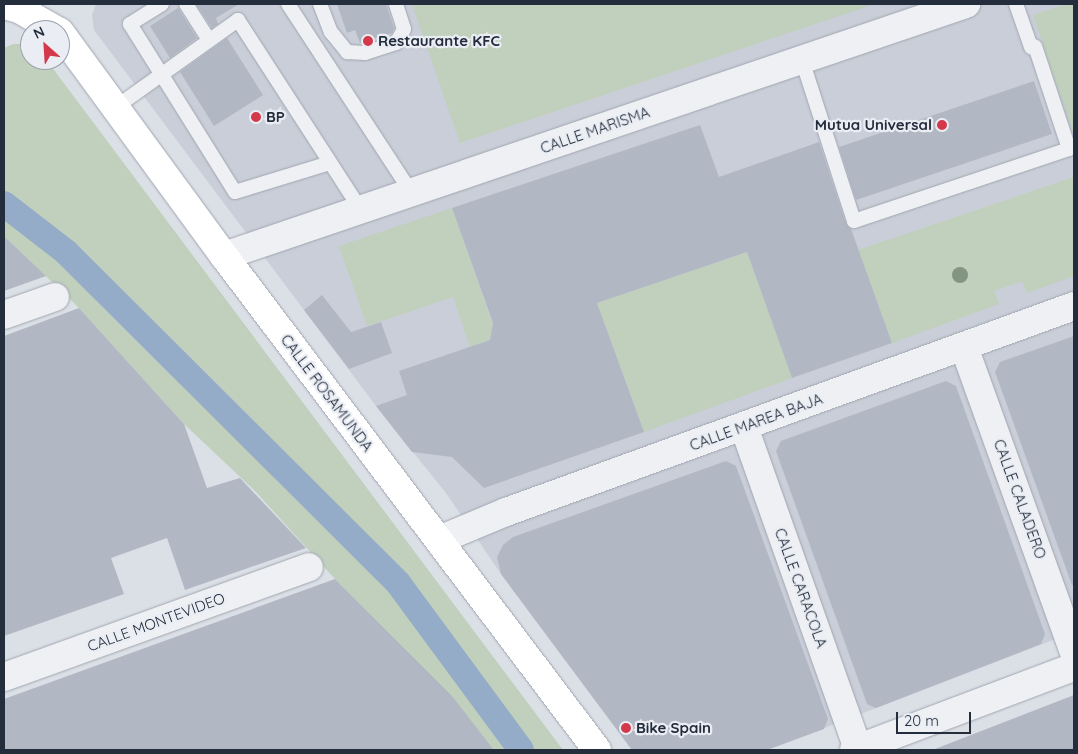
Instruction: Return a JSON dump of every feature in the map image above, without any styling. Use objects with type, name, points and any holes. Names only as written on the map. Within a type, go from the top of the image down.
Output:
[{"type":"main road","name":"CALLE ROSAMUNDA","points":[[36,4],[50,20]]},
{"type":"main road","name":"CALLE ROSAMUNDA","points":[[4,5],[19,9],[39,20]]},
{"type":"main road","name":"CALLE ROSAMUNDA","points":[[70,46],[224,256],[597,750]]},
{"type":"street","name":"CALLE MARISMA","points":[[224,256],[966,4]]},
{"type":"street","points":[[4,315],[55,297]]},
{"type":"street","name":"CALLE MAREA BAJA","points":[[439,540],[506,512],[1074,306]]},
{"type":"street","name":"CALLE CALADERO","points":[[964,346],[1074,652]]},
{"type":"street","name":"CALLE CARACOLA","points":[[744,427],[856,750]]},
{"type":"street","name":"CALLE MONTEVIDEO","points":[[4,677],[309,567]]},
{"type":"street","points":[[856,750],[1074,667]]},
{"type":"lane","points":[[162,4],[130,24],[235,192],[330,163]]},
{"type":"lane","points":[[186,4],[209,40]]},
{"type":"lane","points":[[288,4],[411,192]]},
{"type":"lane","points":[[320,4],[331,32],[347,52],[366,53],[396,43],[404,29],[396,4]]},
{"type":"lane","points":[[802,60],[854,221],[1069,149],[1033,46],[1016,4]]},
{"type":"lane","points":[[116,107],[161,72],[238,20],[361,210]]},
{"type":"shaded area","points":[[96,4],[1074,4],[1074,632],[767,750],[632,750],[501,574],[446,493],[376,406],[94,30],[92,15]]},
{"type":"green space","points":[[412,4],[875,4],[460,143]]},
{"type":"green space","points":[[1066,4],[1074,4],[1074,135],[1033,15]]},
{"type":"green space","points":[[13,44],[20,44],[20,70],[54,70],[563,750],[494,750],[451,696],[335,579],[255,491],[184,424],[79,308],[4,236],[4,48]]},
{"type":"green space","points":[[1074,177],[1074,276],[1027,293],[1022,281],[994,291],[999,304],[892,343],[858,250]]},
{"type":"green space","points":[[452,208],[497,337],[470,347],[453,297],[367,326],[339,246]]},
{"type":"green space","points":[[747,252],[792,378],[644,432],[597,303]]},
{"type":"building","points":[[196,4],[239,4],[216,18],[218,24],[212,28]]},
{"type":"building","points":[[337,4],[386,4],[394,28],[392,33],[360,43],[355,30],[347,33]]},
{"type":"building","points":[[178,8],[197,38],[170,58],[150,26]]},
{"type":"building","points":[[227,38],[263,95],[214,126],[180,72]]},
{"type":"building","points":[[1034,81],[1052,134],[856,200],[839,147]]},
{"type":"building","points":[[700,125],[719,177],[819,142],[846,224],[851,229],[892,343],[792,378],[747,252],[597,303],[644,432],[484,488],[452,457],[412,452],[376,406],[407,395],[399,371],[490,340],[493,323],[452,208]]},
{"type":"building","points":[[4,236],[46,276],[4,291]]},
{"type":"building","points":[[322,295],[351,332],[381,322],[392,353],[349,369],[304,310]]},
{"type":"building","points":[[79,308],[184,424],[207,488],[240,478],[306,548],[185,590],[167,538],[111,558],[124,594],[4,636],[4,336]]},
{"type":"building","points":[[1074,336],[1074,585],[1072,585],[995,372],[1000,362]]},
{"type":"building","points":[[946,381],[956,386],[1045,634],[1041,644],[876,708],[867,704],[776,451],[781,441]]},
{"type":"building","points":[[726,461],[736,466],[828,719],[824,729],[767,750],[632,750],[501,574],[497,557],[503,545],[513,537]]},
{"type":"building","points":[[335,579],[452,696],[494,750],[4,750],[4,699]]},
{"type":"building","points":[[1074,695],[1074,750],[935,749]]},
{"type":"waterway","points":[[4,204],[66,252],[398,583],[521,750]]},
{"type":"place","name":"Restaurante KFC","points":[[368,41]]},
{"type":"place","name":"BP","points":[[256,117]]},
{"type":"place","name":"Mutua Universal","points":[[942,125]]},
{"type":"place","name":"Bike Spain","points":[[626,728]]}]
